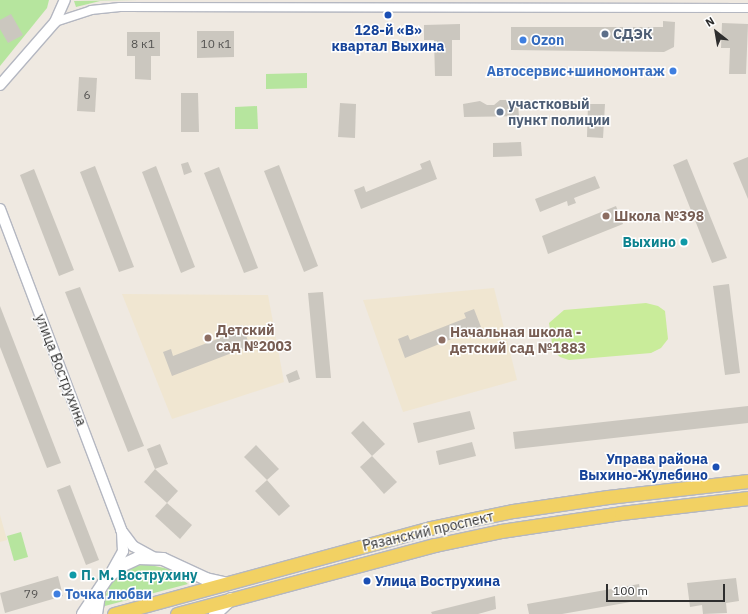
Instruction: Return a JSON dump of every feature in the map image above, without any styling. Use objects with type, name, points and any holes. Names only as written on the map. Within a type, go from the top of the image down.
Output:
[{"type":"main road","name":"Рязанский проспект","points":[[114,614],[228,584],[327,554],[506,513],[608,497],[748,481]]},
{"type":"main road","name":"Рязанский проспект","points":[[177,614],[208,611],[230,600],[427,547],[501,531],[621,513],[748,498]]},
{"type":"main road","points":[[83,614],[105,581],[129,561],[153,557],[181,566],[206,580],[228,584]]},
{"type":"main road","points":[[181,566],[194,578],[202,591],[208,611]]},
{"type":"main road","points":[[96,614],[105,581]]},
{"type":"street","points":[[0,85],[55,22],[65,0]]},
{"type":"street","points":[[155,0],[164,6]]},
{"type":"street","points":[[55,22],[91,10],[164,6],[748,8]]},
{"type":"street","name":"улица Вострухина","points":[[0,209],[121,530],[133,546],[153,557]]},
{"type":"street","name":"улица Вострухина","points":[[105,581],[122,550],[121,530]]},
{"type":"shaded area","name":"Начальная школа - детский сад №1883","points":[[494,288],[517,380],[403,412],[363,300]]},
{"type":"shaded area","name":"Детский сад №2003","points":[[122,294],[268,295],[284,382],[172,419]]},
{"type":"shaded area","points":[[0,515],[7,540],[0,542]]},
{"type":"green space","points":[[0,0],[49,0],[47,8],[0,66]]},
{"type":"green space","points":[[139,0],[100,1],[76,7],[74,1]]},
{"type":"green space","points":[[307,73],[307,88],[266,89],[266,74]]},
{"type":"green space","points":[[257,106],[258,129],[235,129],[235,107]]},
{"type":"green space","points":[[646,303],[658,306],[665,311],[668,339],[661,348],[651,353],[569,360],[560,357],[553,350],[549,323],[564,310]]},
{"type":"green space","points":[[21,532],[28,557],[14,561],[7,536]]},
{"type":"green space","points":[[145,564],[169,569],[188,584],[101,607],[111,582],[129,568]]},
{"type":"building","points":[[11,14],[23,35],[8,43],[0,29],[0,20]]},
{"type":"building","points":[[663,21],[675,22],[674,47],[664,52],[511,50],[511,27],[663,27]]},
{"type":"building","points":[[722,23],[748,24],[746,74],[729,74],[730,48],[721,48]]},
{"type":"building","points":[[460,24],[460,40],[452,40],[452,76],[435,76],[434,40],[424,40],[424,25]]},
{"type":"building","points":[[197,31],[234,31],[234,57],[197,58]]},
{"type":"building","points":[[127,32],[160,32],[160,56],[151,56],[151,80],[135,79],[135,56],[127,56]]},
{"type":"building","points":[[79,77],[97,78],[95,112],[77,111]]},
{"type":"building","points":[[181,93],[198,93],[199,132],[181,132]]},
{"type":"building","points":[[500,100],[509,100],[509,103],[518,106],[519,116],[464,117],[463,104],[480,101],[487,105],[494,105]]},
{"type":"building","points":[[340,103],[356,104],[355,138],[338,137]]},
{"type":"building","points":[[588,104],[605,104],[603,138],[587,137]]},
{"type":"building","points":[[521,142],[522,156],[493,157],[493,143]]},
{"type":"building","points":[[748,157],[748,199],[733,163]]},
{"type":"building","points":[[687,159],[727,258],[712,263],[673,165]]},
{"type":"building","points":[[430,160],[437,179],[361,209],[354,190],[364,186],[366,192],[422,169],[420,164]]},
{"type":"building","points":[[188,162],[192,172],[184,175],[181,164]]},
{"type":"building","points":[[279,165],[318,266],[304,272],[264,171]]},
{"type":"building","points":[[95,166],[134,267],[119,272],[80,172]]},
{"type":"building","points":[[156,166],[195,267],[181,273],[142,172]]},
{"type":"building","points":[[219,167],[258,268],[244,273],[204,173]]},
{"type":"building","points":[[34,169],[74,270],[59,276],[20,175]]},
{"type":"building","points":[[595,176],[600,188],[574,198],[576,203],[568,206],[567,201],[540,212],[535,199]]},
{"type":"building","name":"Школа №398","points":[[616,206],[623,224],[548,254],[542,236]]},
{"type":"building","points":[[729,284],[740,373],[725,375],[713,286]]},
{"type":"building","points":[[80,287],[144,446],[128,452],[65,292]]},
{"type":"building","points":[[323,292],[331,378],[316,378],[308,293]]},
{"type":"building","points":[[0,306],[61,463],[47,468],[0,347]]},
{"type":"building","points":[[474,309],[481,327],[405,358],[398,339],[408,335],[410,340],[466,318],[464,313]]},
{"type":"building","points":[[242,325],[250,346],[172,376],[163,352],[171,349],[173,356],[236,332],[234,328]]},
{"type":"building","points":[[297,370],[300,379],[289,383],[286,375]]},
{"type":"building","points":[[748,406],[748,423],[515,449],[513,432]]},
{"type":"building","points":[[470,411],[475,429],[418,443],[413,423]]},
{"type":"building","points":[[363,421],[385,444],[372,456],[351,433]]},
{"type":"building","points":[[472,442],[476,456],[439,465],[436,451]]},
{"type":"building","points":[[160,444],[168,464],[155,469],[147,449]]},
{"type":"building","points":[[256,445],[279,469],[267,480],[244,457]]},
{"type":"building","points":[[372,456],[397,482],[384,494],[360,467]]},
{"type":"building","points":[[155,469],[178,491],[167,503],[144,482]]},
{"type":"building","points":[[267,480],[290,506],[279,516],[255,491]]},
{"type":"building","points":[[70,485],[99,560],[86,565],[57,490]]},
{"type":"building","points":[[167,503],[192,525],[180,539],[155,516]]},
{"type":"building","points":[[58,576],[63,596],[5,613],[0,593]]},
{"type":"building","points":[[736,578],[739,601],[726,603],[727,613],[703,614],[702,605],[690,607],[687,583]]},
{"type":"building","points":[[639,584],[642,600],[562,614],[529,614],[527,604]]},
{"type":"building","points":[[495,596],[496,609],[478,614],[432,614],[431,612]]},
{"type":"place","name":"128-й «В» квартал Выхина","points":[[388,15]]},
{"type":"place","name":"СДЭК","points":[[605,34]]},
{"type":"place","name":"Ozon","points":[[523,40]]},
{"type":"place","name":"Автосервис+шиномонтаж","points":[[673,71]]},
{"type":"place","name":"участковый пункт полиции","points":[[500,112]]},
{"type":"place","name":"Школа №398","points":[[606,216]]},
{"type":"place","name":"Выхино","points":[[684,242]]},
{"type":"place","name":"Детский сад №2003","points":[[208,338]]},
{"type":"place","name":"Начальная школа - детский сад №1883","points":[[442,340]]},
{"type":"place","name":"Управа района Выхино-Жулебино","points":[[716,467]]},
{"type":"place","name":"П. М. Вострухину","points":[[73,575]]},
{"type":"place","name":"Улица Вострухина","points":[[367,581]]},
{"type":"place","name":"Точка любви","points":[[57,594]]}]
